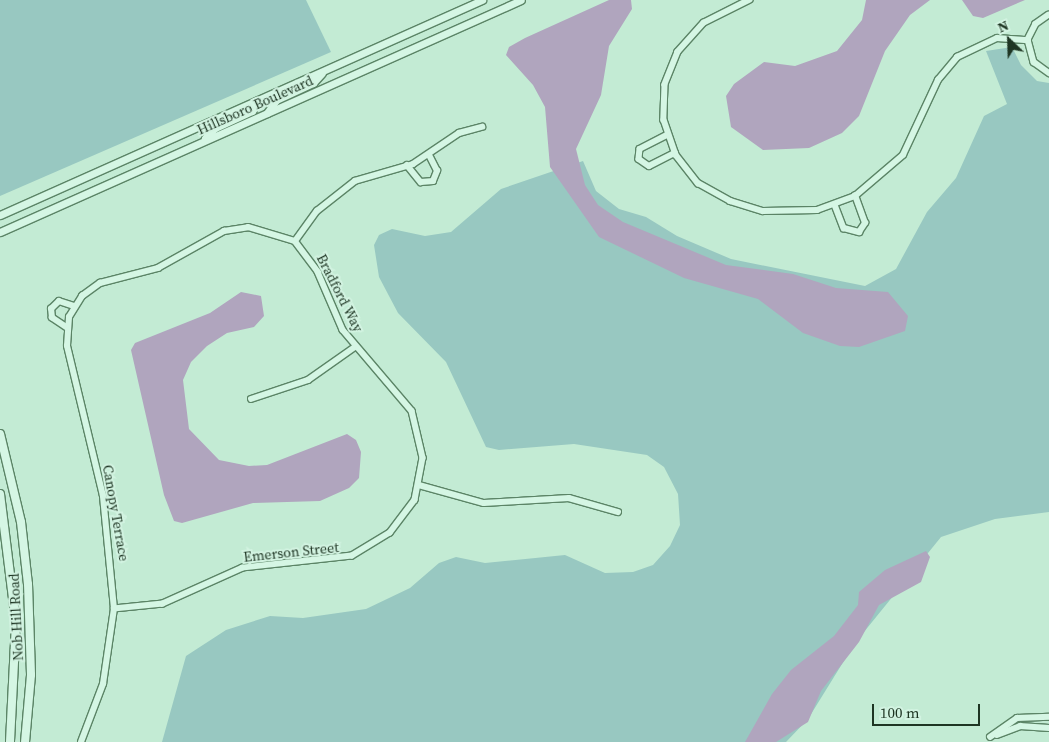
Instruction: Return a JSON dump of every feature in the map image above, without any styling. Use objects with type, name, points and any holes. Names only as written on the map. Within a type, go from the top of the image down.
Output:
[{"type":"main road","name":"Nob Hill Road","points":[[0,434],[21,522],[28,584],[31,675],[25,742]]},
{"type":"main road","name":"Nob Hill Road","points":[[0,494],[16,624],[10,742]]},
{"type":"street","name":"Hillsboro Boulevard","points":[[0,215],[482,0]]},
{"type":"street","name":"Hillsboro Boulevard","points":[[0,232],[520,0]]},
{"type":"street","points":[[750,0],[704,23],[678,52],[665,86],[668,135],[675,153],[698,183],[747,207],[798,212],[835,205],[855,196],[903,155],[938,80],[957,57],[997,38],[1028,40]]},
{"type":"street","points":[[1049,15],[1036,24],[1028,40],[1034,62],[1049,73]]},
{"type":"street","points":[[267,113],[276,100],[313,83],[324,70]]},
{"type":"street","points":[[201,142],[215,128],[252,111],[257,101]]},
{"type":"street","points":[[67,328],[52,318],[52,305],[59,301],[74,306],[100,283],[158,268],[224,230],[248,227],[295,241],[317,210],[340,190],[370,174],[407,165],[429,155],[459,133],[482,127]]},
{"type":"street","points":[[668,135],[640,149],[640,159],[649,166],[675,153]]},
{"type":"street","points":[[407,165],[421,182],[433,181],[437,171],[429,155]]},
{"type":"street","points":[[835,205],[844,228],[859,232],[865,223],[855,196]]},
{"type":"street","name":"Bradford Way","points":[[295,241],[318,272],[331,308],[355,347],[396,387],[412,411],[423,458],[419,485]]},
{"type":"street","name":"Canopy Terrace","points":[[74,306],[67,328],[67,346],[110,538],[114,609],[103,684],[81,742]]},
{"type":"street","points":[[251,399],[308,380],[355,347]]},
{"type":"street","points":[[419,485],[484,503],[569,498],[618,512]]},
{"type":"street","name":"Emerson Street","points":[[114,609],[163,604],[243,568],[339,560],[366,551],[400,524],[419,485]]},
{"type":"street","points":[[1049,717],[1017,718],[990,737],[1020,726],[1049,728]]},
{"type":"shaded area","points":[[0,0],[306,0],[331,52],[0,196]]},
{"type":"shaded area","points":[[609,0],[631,0],[632,9],[609,46],[601,95],[576,149],[585,185],[598,205],[623,222],[726,265],[793,274],[836,288],[888,292],[908,316],[905,331],[859,347],[840,346],[803,333],[758,299],[684,278],[599,237],[550,167],[545,107],[533,85],[506,55],[509,47],[525,38]]},
{"type":"shaded area","points":[[866,0],[930,0],[910,15],[885,51],[859,116],[842,133],[809,148],[763,150],[731,127],[726,96],[734,84],[764,62],[795,66],[837,51],[862,20]]},
{"type":"shaded area","points":[[962,0],[1025,0],[983,18],[973,16]]},
{"type":"shaded area","points":[[1012,47],[1021,65],[1037,81],[1049,83],[1049,512],[995,519],[941,537],[855,643],[808,719],[786,742],[162,742],[186,656],[226,630],[270,616],[303,618],[366,609],[410,588],[439,563],[456,557],[485,563],[565,555],[605,573],[633,572],[653,565],[670,546],[680,525],[678,494],[664,467],[647,455],[574,444],[499,450],[486,447],[446,362],[398,313],[379,277],[374,245],[379,235],[392,229],[425,236],[451,232],[501,189],[583,161],[596,191],[619,209],[646,217],[677,236],[731,259],[865,286],[896,269],[927,212],[956,178],[984,116],[1007,104],[986,51]]},
{"type":"shaded area","points":[[241,292],[261,296],[264,316],[254,327],[227,333],[207,346],[191,362],[183,380],[189,429],[219,460],[249,466],[267,465],[347,434],[356,440],[361,452],[359,478],[349,488],[320,501],[253,503],[182,523],[174,521],[164,495],[131,350],[135,343],[210,313]]},
{"type":"shaded area","points":[[926,551],[930,557],[921,582],[879,605],[859,642],[821,691],[808,722],[776,742],[745,742],[772,694],[791,670],[834,636],[858,605],[859,592],[885,570]]}]
